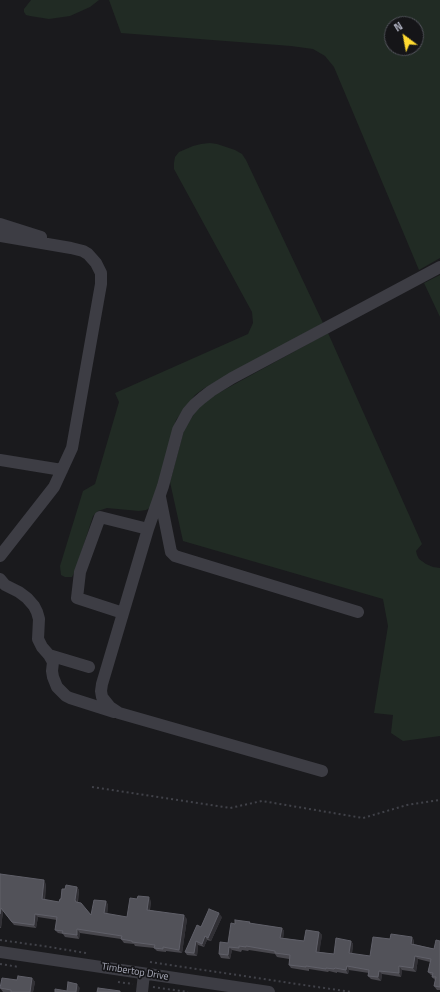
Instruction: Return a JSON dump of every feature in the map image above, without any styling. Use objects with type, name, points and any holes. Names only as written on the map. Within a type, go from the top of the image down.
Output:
[{"type":"street","points":[[0,224],[46,239],[62,246]]},
{"type":"street","points":[[0,236],[78,250],[88,254],[101,273],[101,284],[72,448],[54,487],[0,556]]},
{"type":"street","points":[[119,713],[110,707],[102,697],[102,684],[148,529],[160,495],[178,430],[188,412],[202,398],[232,378],[440,267]]},
{"type":"street","points":[[0,460],[62,470]]},
{"type":"street","points":[[160,495],[171,552],[175,556],[358,612]]},
{"type":"street","points":[[123,613],[77,598],[80,572],[100,517],[148,529]]},
{"type":"street","points":[[0,579],[5,585],[27,598],[34,606],[39,619],[38,639],[42,647],[54,662],[52,671],[55,682],[57,687],[66,696],[119,713],[322,771]]},
{"type":"street","points":[[49,654],[89,667]]},
{"type":"street","name":"Timbertop Drive","points":[[0,952],[146,968],[269,992]]},
{"type":"street","points":[[146,968],[146,989]]},
{"type":"path","points":[[92,787],[230,808],[262,801],[363,818],[408,805],[440,800]]},
{"type":"path","points":[[0,940],[88,953]]},
{"type":"path","points":[[146,968],[351,992]]},
{"type":"path","points":[[146,989],[188,992]]},
{"type":"shaded area","points":[[31,0],[99,0],[90,7],[70,16],[49,19],[26,15],[24,9]]},
{"type":"shaded area","points":[[109,0],[440,0],[440,258],[419,270],[334,67],[325,56],[313,49],[121,33]]},
{"type":"shaded area","points":[[210,143],[235,150],[242,154],[246,160],[323,323],[203,389],[195,395],[176,420],[153,506],[146,510],[139,511],[107,508],[98,511],[93,516],[72,577],[65,577],[61,575],[60,566],[83,491],[95,484],[119,402],[115,393],[248,334],[253,323],[252,312],[174,169],[175,157],[179,152],[193,146]]},
{"type":"shaded area","points":[[440,275],[440,317],[424,283]]},
{"type":"shaded area","points":[[328,333],[422,544],[416,551],[417,555],[419,559],[426,564],[440,568],[440,736],[403,741],[391,733],[393,715],[374,713],[388,626],[383,599],[183,541],[170,482],[184,430],[199,406],[213,396]]},
{"type":"building","points":[[0,874],[44,880],[42,899],[59,902],[61,899],[62,889],[65,889],[66,885],[77,887],[76,902],[81,903],[91,915],[94,900],[106,901],[104,913],[127,917],[130,898],[137,899],[138,896],[149,897],[147,910],[184,915],[179,950],[163,947],[163,949],[154,948],[155,945],[121,939],[122,936],[77,929],[77,935],[62,933],[63,931],[55,930],[57,917],[35,914],[34,925],[12,922],[1,908],[0,914]]},
{"type":"building","points":[[209,909],[219,913],[208,938],[205,936],[202,944],[196,941],[194,953],[185,952],[197,925],[201,927]]},
{"type":"building","points":[[235,920],[282,928],[280,938],[304,941],[306,930],[319,932],[316,952],[334,954],[336,938],[351,941],[349,953],[370,956],[373,937],[390,939],[391,934],[412,937],[411,944],[434,949],[436,940],[440,941],[440,987],[434,986],[436,977],[432,977],[433,973],[428,972],[431,959],[415,956],[413,968],[399,966],[399,973],[379,971],[378,977],[368,976],[369,970],[347,966],[346,970],[289,965],[290,955],[246,946],[239,946],[239,948],[229,947],[228,955],[219,954],[220,942],[228,943],[231,923],[235,924]]},
{"type":"building","points":[[18,976],[32,978],[30,992],[11,992],[11,990],[0,988],[2,978],[17,980]]},
{"type":"building","points":[[68,982],[77,984],[76,992],[55,992],[55,989],[67,991]]},
{"type":"building","points":[[98,988],[120,991],[120,992],[97,992]]}]
